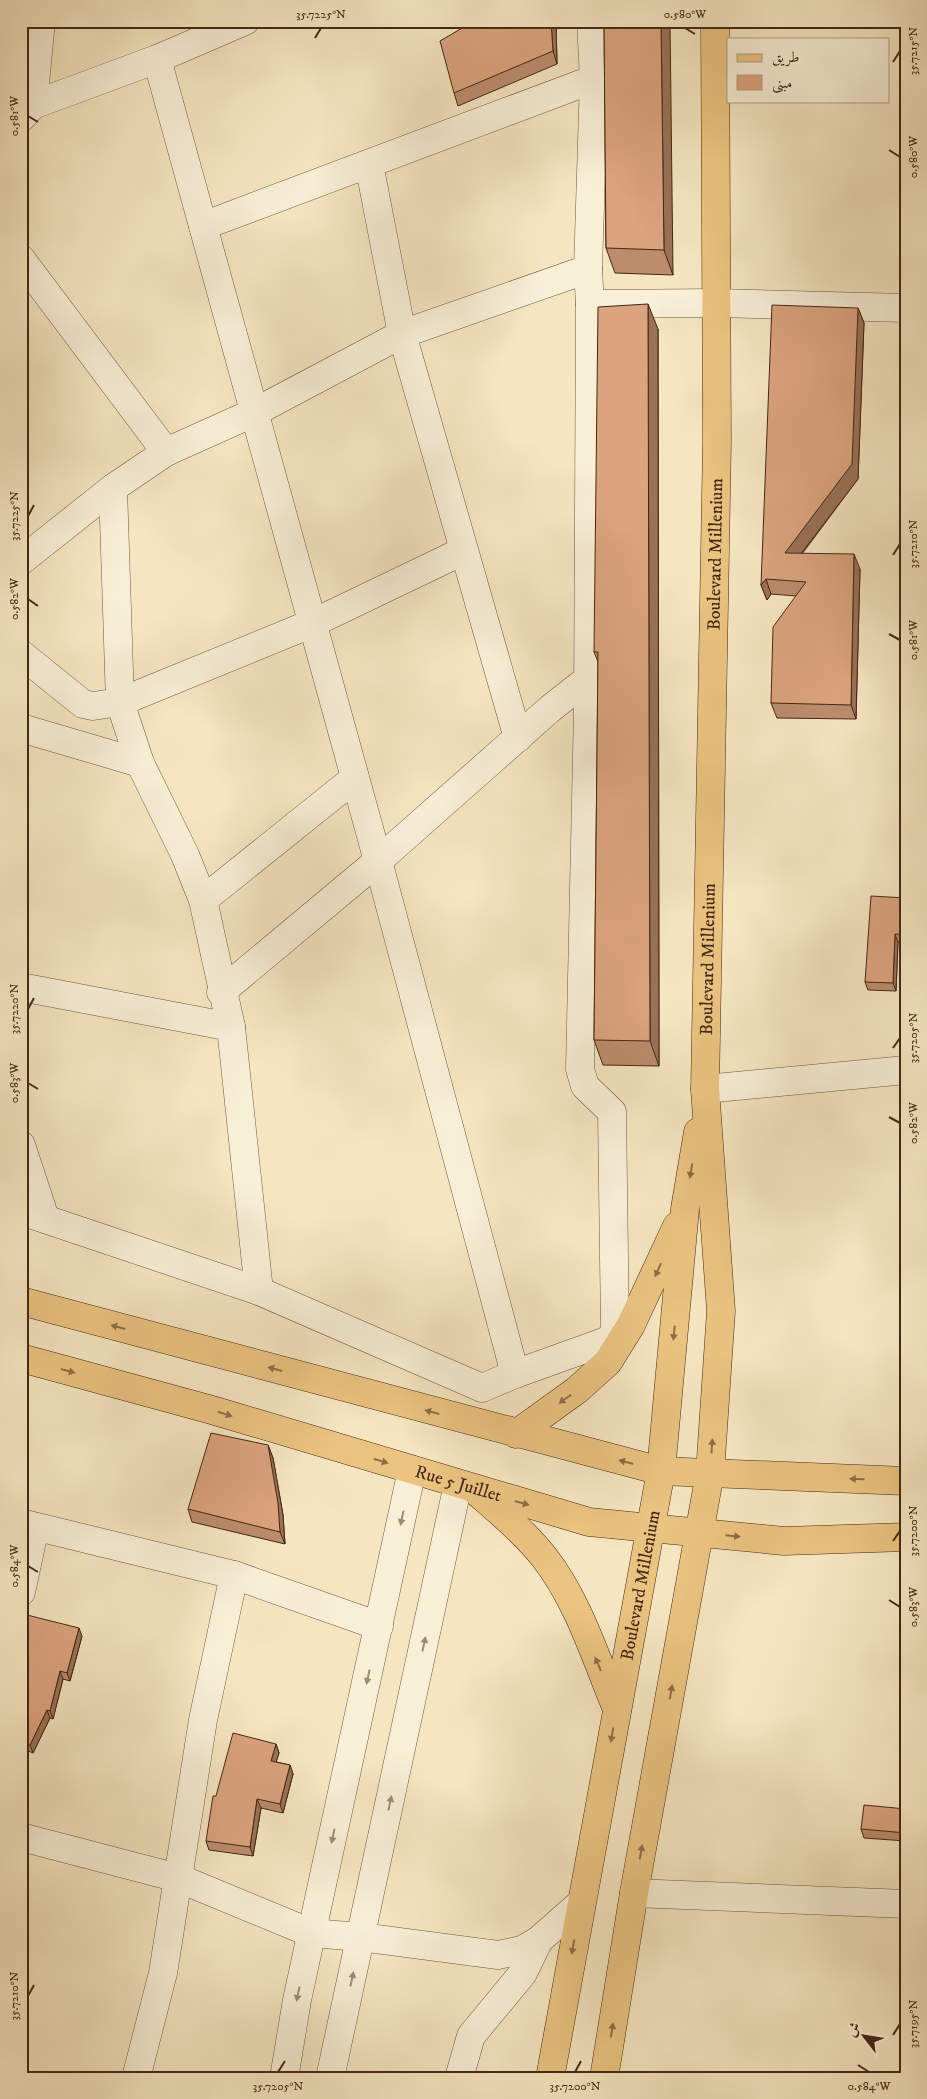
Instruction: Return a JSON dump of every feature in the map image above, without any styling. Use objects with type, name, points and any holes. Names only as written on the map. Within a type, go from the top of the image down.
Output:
[{"type":"main road","name":"Boulevard Millenium","points":[[604,2078],[634,1893],[710,1473],[721,1311],[705,1089],[717,442],[715,21]]},
{"type":"main road","name":"Boulevard Millenium","points":[[550,2078],[660,1471],[685,1209],[705,1089]]},
{"type":"main road","points":[[516,1434],[577,1390],[608,1362],[631,1326],[685,1209]]},
{"type":"main road","points":[[21,1301],[660,1471],[906,1481]]},
{"type":"main road","name":"Rue 5 Juillet","points":[[21,1358],[212,1410],[589,1522],[784,1541],[906,1537]]},
{"type":"main road","points":[[466,1487],[516,1526],[545,1558],[572,1603],[617,1709]]},
{"type":"street","points":[[27,111],[41,21]]},
{"type":"street","points":[[27,111],[245,21]]},
{"type":"street","points":[[21,1145],[33,1214],[259,1292],[482,1388],[604,1342],[612,1337],[615,1329],[612,1112],[585,1086],[580,1069],[588,679],[590,304],[588,269],[594,79],[591,21]]},
{"type":"street","points":[[157,58],[378,861],[515,1374]]},
{"type":"street","points":[[203,226],[594,79]]},
{"type":"street","points":[[369,164],[402,334],[518,738]]},
{"type":"street","points":[[21,259],[166,452]]},
{"type":"street","points":[[21,561],[113,488],[166,452],[255,412],[402,334],[588,269]]},
{"type":"street","points":[[590,304],[716,303],[906,308]]},
{"type":"street","points":[[113,488],[120,702],[140,763],[185,855],[203,900],[221,992],[231,1027],[259,1292]]},
{"type":"street","points":[[21,654],[83,704],[93,706],[120,702],[313,623],[463,551]]},
{"type":"street","points":[[221,992],[378,861],[588,679]]},
{"type":"street","points":[[21,728],[140,763]]},
{"type":"street","points":[[203,900],[355,778]]},
{"type":"street","points":[[21,987],[231,1027]]},
{"type":"street","points":[[705,1089],[906,1070]]},
{"type":"street","points":[[479,1424],[482,1388]]},
{"type":"street","points":[[284,2078],[297,2000],[412,1470]]},
{"type":"street","points":[[330,2078],[466,1487]]},
{"type":"street","points":[[21,1592],[28,1525],[234,1575],[379,1626]]},
{"type":"street","points":[[136,2078],[163,1973],[203,1720],[234,1575]]},
{"type":"street","points":[[21,1837],[178,1878],[312,1933],[361,1937],[498,1955],[522,1950],[539,1940],[581,1903]]},
{"type":"street","points":[[634,1893],[906,1904]]},
{"type":"street","points":[[459,2078],[471,2036],[523,1973],[539,1940]]},
{"type":"building","points":[[470,21],[551,21],[553,51],[454,93],[440,41],[469,24]]},
{"type":"building","points":[[604,21],[661,21],[664,250],[606,248]]},
{"type":"building","points":[[648,304],[650,1041],[594,1040],[598,652],[594,652],[598,307]]},
{"type":"building","points":[[772,305],[858,308],[852,464],[785,553],[854,554],[851,705],[771,703],[773,627],[806,582],[766,579],[761,585]]},
{"type":"building","points":[[871,896],[906,898],[906,934],[895,934],[893,983],[865,982]]},
{"type":"building","points":[[211,1433],[268,1445],[278,1503],[280,1532],[188,1509]]},
{"type":"building","points":[[27,1615],[79,1628],[67,1673],[60,1671],[50,1711],[47,1710],[30,1745],[21,1741],[21,1642]]},
{"type":"building","points":[[233,1733],[276,1744],[271,1761],[290,1765],[280,1804],[257,1799],[250,1847],[206,1841],[213,1796],[216,1796]]},
{"type":"building","points":[[864,1805],[906,1809],[906,1833],[861,1829]]}]
